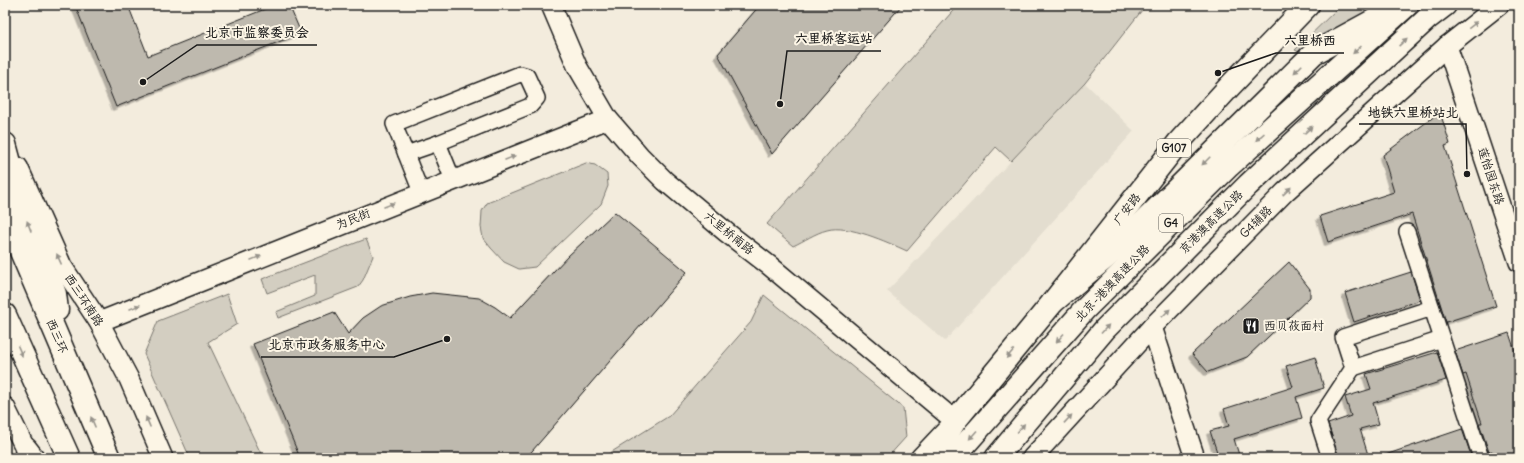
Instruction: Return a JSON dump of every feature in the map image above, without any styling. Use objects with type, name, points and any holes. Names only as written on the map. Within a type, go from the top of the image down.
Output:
[{"type":"highway","name":"广安路","points":[[955,421],[1053,302],[1178,143],[1230,86],[1308,5]]},
{"type":"highway","points":[[1053,302],[1116,249],[1314,53],[1402,5]]},
{"type":"highway","name":"北京-港澳高速公路","points":[[953,458],[1085,309],[1179,215],[1229,166],[1407,5]]},
{"type":"highway","name":"京港澳高速公路","points":[[996,458],[1106,329],[1198,235],[1248,185],[1428,18],[1445,5]]},
{"type":"highway","points":[[5,143],[22,208],[55,294],[60,343]]},
{"type":"highway","name":"西三环","points":[[5,214],[109,458]]},
{"type":"highway","points":[[5,315],[69,458]]},
{"type":"highway","name":"G107","points":[[933,458],[955,421]]},
{"type":"street","name":"六里桥南路","points":[[551,5],[577,66],[608,119],[640,156],[666,181],[726,232],[770,266],[955,421]]},
{"type":"street","name":"G4辅路","points":[[1032,458],[1152,327],[1285,192],[1447,46],[1499,5]]},
{"type":"street","name":"莲怡园东路","points":[[1447,46],[1519,262]]},
{"type":"street","points":[[406,154],[438,143],[530,106],[537,98],[527,76],[520,74],[394,124],[421,192]]},
{"type":"street","name":"为民街","points":[[99,322],[421,192],[608,119]]},
{"type":"street","name":"西三环南路","points":[[5,143],[23,177],[62,266],[99,322],[129,379],[163,458]]},
{"type":"street","points":[[438,143],[453,180]]},
{"type":"street","points":[[1407,232],[1481,458]]},
{"type":"street","points":[[1353,368],[1343,337],[1432,308]]},
{"type":"street","points":[[1152,327],[1195,458]]},
{"type":"street","points":[[1330,458],[1318,421],[1353,368],[1442,339]]},
{"type":"street","points":[[5,407],[30,455]]},
{"type":"street","points":[[920,458],[955,421]]},
{"type":"shaded area","points":[[958,5],[1146,5],[1085,83],[1011,161],[996,147],[907,251],[867,235],[846,229],[827,230],[793,246],[767,224]]},
{"type":"shaded area","points":[[1341,5],[1386,5],[1305,55],[1295,50]]},
{"type":"shaded area","points":[[1085,83],[1134,131],[945,341],[887,291]]},
{"type":"shaded area","points":[[586,163],[595,165],[607,174],[608,186],[601,204],[535,267],[519,269],[504,262],[483,238],[481,227],[482,211],[487,203]]},
{"type":"shaded area","points":[[366,239],[373,256],[363,280],[358,287],[278,318],[276,312],[315,296],[315,275],[267,293],[262,279]]},
{"type":"shaded area","points":[[227,294],[237,324],[208,342],[263,458],[190,458],[144,354],[158,321]]},
{"type":"shaded area","points":[[764,295],[903,408],[906,437],[887,458],[602,458],[669,416],[751,322]]},
{"type":"building","points":[[75,5],[128,5],[148,56],[275,5],[289,5],[301,33],[116,107]]},
{"type":"building","points":[[760,5],[902,5],[772,154],[718,54]]},
{"type":"building","points":[[1440,112],[1450,144],[1445,146],[1496,306],[1446,322],[1412,214],[1328,242],[1320,216],[1394,192],[1383,155]]},
{"type":"building","points":[[615,212],[687,272],[526,458],[300,458],[253,344],[334,312],[348,334],[363,318],[381,306],[410,297],[432,293],[479,298],[510,318],[568,256]]},
{"type":"building","name":"西贝莜面村","points":[[1289,262],[1310,289],[1310,297],[1247,357],[1208,372],[1192,354]]},
{"type":"building","points":[[1411,272],[1420,300],[1354,322],[1345,293]]},
{"type":"building","points":[[1509,333],[1519,363],[1519,458],[1494,458],[1492,451],[1489,452],[1479,423],[1482,423],[1466,374],[1463,375],[1455,351]]},
{"type":"building","points":[[1437,352],[1446,380],[1373,403],[1379,424],[1360,429],[1369,458],[1339,458],[1328,424],[1351,416],[1345,397],[1371,389],[1366,374]]},
{"type":"building","points":[[1315,357],[1324,388],[1296,397],[1302,418],[1234,439],[1240,458],[1219,458],[1210,431],[1229,426],[1224,409],[1293,387],[1286,366]]},
{"type":"building","points":[[1462,429],[1472,458],[1382,458],[1382,456]]},
{"type":"place","name":"六里桥西","points":[[1218,73]]},
{"type":"place","name":"北京市监察委员会","points":[[143,82]]},
{"type":"place","name":"六里桥客运站","points":[[780,104]]},
{"type":"place","name":"地铁六里桥站北","points":[[1467,174]]},
{"type":"place","name":"西贝莜面村","points":[[1251,326]]},
{"type":"place","name":"北京市政务服务中心","points":[[447,339]]}]
